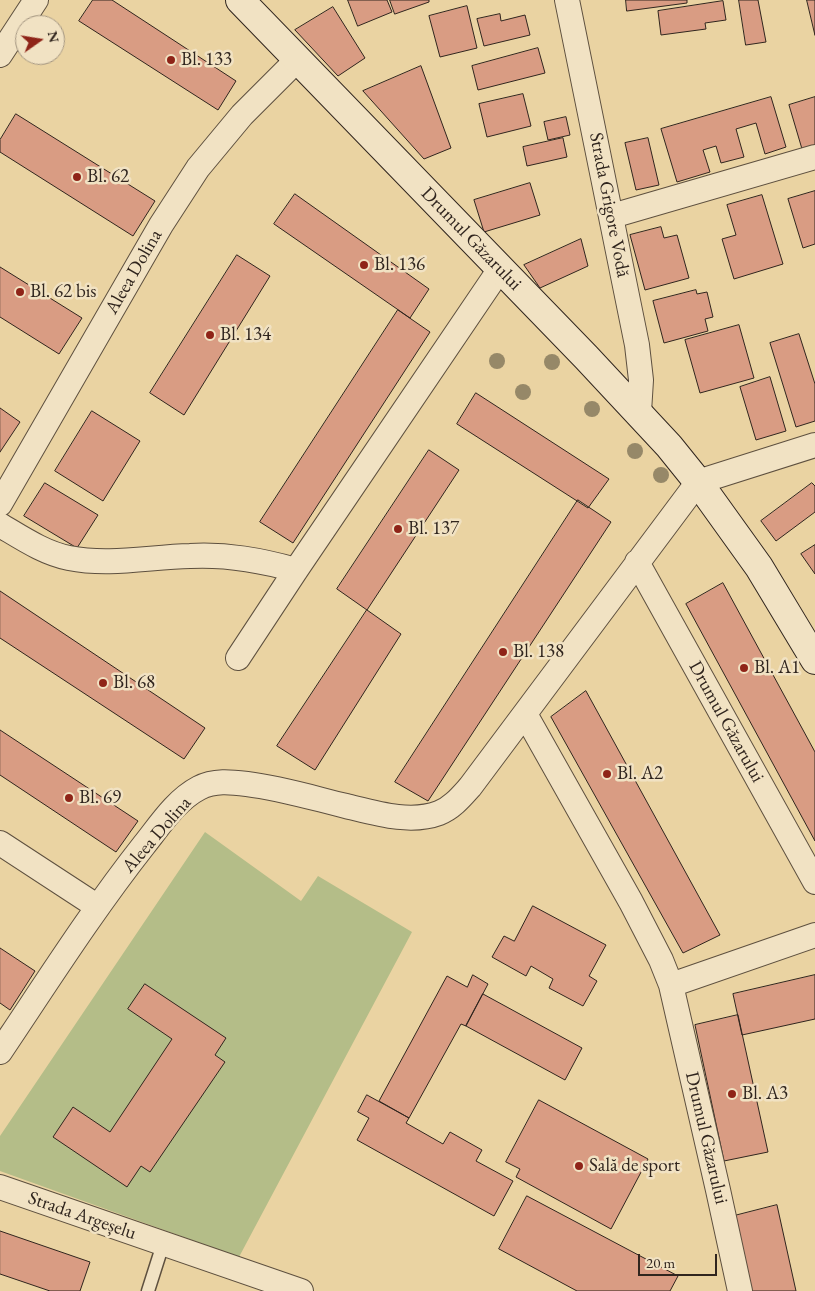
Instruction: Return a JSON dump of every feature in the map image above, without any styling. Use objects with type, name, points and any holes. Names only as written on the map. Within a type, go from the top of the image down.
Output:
[{"type":"street","points":[[0,55],[36,0]]},
{"type":"street","name":"Drumul Găzarului","points":[[240,0],[638,412],[698,482],[759,567],[815,660]]},
{"type":"street","name":"Strada Grigore Vodă","points":[[567,0],[637,345],[641,380],[638,412]]},
{"type":"street","name":"Aleea Dolina","points":[[0,504],[161,225],[194,175],[242,115],[297,60]]},
{"type":"street","points":[[612,216],[815,157]]},
{"type":"street","points":[[238,658],[500,269]]},
{"type":"street","points":[[525,714],[698,482],[815,445]]},
{"type":"street","points":[[0,525],[47,552],[67,558],[120,562],[216,555],[265,561],[296,570]]},
{"type":"street","name":"Drumul Găzarului","points":[[637,562],[815,882]]},
{"type":"street","name":"Drumul Găzarului","points":[[525,714],[631,902],[661,960],[671,985],[740,1291]]},
{"type":"street","name":"Aleea Dolina","points":[[0,1052],[98,906],[157,829],[182,800],[199,788],[227,781],[257,785],[384,816],[423,817],[449,808],[470,787],[525,714]]},
{"type":"street","points":[[0,843],[98,906]]},
{"type":"street","points":[[671,985],[815,935]]},
{"type":"street","name":"Strada Argeșelu","points":[[0,1187],[301,1291]]},
{"type":"lane","points":[[148,1291],[163,1244]]},
{"type":"green space","points":[[205,832],[301,901],[318,876],[412,932],[239,1257],[0,1171],[0,1136]]},
{"type":"building","name":"Bl. 133","points":[[93,0],[112,0],[236,81],[218,110],[79,21]]},
{"type":"building","points":[[348,0],[387,0],[392,12],[358,26]]},
{"type":"building","points":[[390,0],[429,0],[429,2],[395,14]]},
{"type":"building","points":[[626,0],[687,0],[687,3],[627,11]]},
{"type":"building","points":[[739,0],[758,0],[766,42],[746,45]]},
{"type":"building","points":[[807,0],[815,0],[815,35]]},
{"type":"building","points":[[723,1],[726,20],[705,23],[706,29],[661,35],[658,11]]},
{"type":"building","points":[[467,6],[477,48],[440,57],[429,16]]},
{"type":"building","points":[[333,7],[365,58],[338,76],[295,30]]},
{"type":"building","points":[[500,14],[501,21],[525,15],[530,35],[484,46],[477,19]]},
{"type":"building","points":[[538,48],[545,73],[478,90],[472,66]]},
{"type":"building","points":[[421,66],[451,148],[424,159],[363,91]]},
{"type":"building","points":[[523,94],[531,126],[487,137],[479,104]]},
{"type":"building","points":[[771,97],[786,147],[765,154],[756,123],[736,129],[744,157],[721,163],[716,146],[703,150],[710,172],[677,182],[661,129]]},
{"type":"building","points":[[815,97],[815,145],[802,149],[789,105]]},
{"type":"building","name":"Bl. 62","points":[[16,114],[155,201],[133,236],[0,152],[0,140]]},
{"type":"building","points":[[566,117],[570,135],[548,140],[544,122]]},
{"type":"building","points":[[563,138],[567,157],[527,166],[523,147]]},
{"type":"building","points":[[648,138],[659,185],[636,190],[625,143]]},
{"type":"building","points":[[530,183],[540,215],[484,232],[474,200]]},
{"type":"building","points":[[815,191],[815,244],[803,248],[788,199]]},
{"type":"building","name":"Bl. 136","points":[[295,194],[429,289],[410,318],[274,224]]},
{"type":"building","points":[[762,195],[783,264],[734,279],[722,239],[736,235],[727,205]]},
{"type":"building","points":[[661,227],[664,238],[677,235],[689,278],[645,290],[630,235]]},
{"type":"building","points":[[581,239],[588,266],[540,288],[524,265]]},
{"type":"building","name":"Bl. 134","points":[[237,255],[270,276],[184,415],[150,393]]},
{"type":"building","name":"Bl. 62 bis","points":[[0,267],[82,318],[59,354],[0,317]]},
{"type":"building","points":[[696,290],[697,294],[707,292],[713,317],[705,319],[708,331],[664,343],[653,301]]},
{"type":"building","points":[[398,310],[430,332],[293,543],[260,522]]},
{"type":"building","points":[[739,325],[754,378],[700,393],[685,340]]},
{"type":"building","points":[[799,334],[815,384],[815,421],[796,427],[770,343]]},
{"type":"building","points":[[770,377],[786,431],[756,440],[740,387]]},
{"type":"building","points":[[476,393],[609,479],[588,508],[457,424]]},
{"type":"building","points":[[0,408],[20,422],[0,452]]},
{"type":"building","points":[[92,411],[140,441],[103,501],[55,471]]},
{"type":"building","name":"Bl. 137","points":[[429,450],[459,470],[367,610],[337,589]]},
{"type":"building","points":[[45,483],[98,515],[77,548],[24,516]]},
{"type":"building","points":[[812,483],[815,486],[815,512],[776,541],[761,521]]},
{"type":"building","name":"Bl. 138","points":[[578,500],[611,522],[428,801],[395,782]]},
{"type":"building","points":[[815,545],[815,574],[801,554]]},
{"type":"building","name":"Bl. A1","points":[[723,583],[815,752],[815,841],[686,604]]},
{"type":"building","name":"Bl. 68","points":[[0,591],[205,728],[184,759],[0,638]]},
{"type":"building","points":[[367,610],[401,634],[315,770],[277,746]]},
{"type":"building","name":"Bl. A2","points":[[586,691],[720,935],[683,953],[551,717]]},
{"type":"building","name":"Bl. 69","points":[[0,730],[138,821],[116,852],[0,775]]},
{"type":"building","points":[[533,906],[606,945],[589,976],[597,981],[583,1006],[549,988],[553,979],[531,966],[526,976],[492,957],[504,936],[514,941]]},
{"type":"building","points":[[0,948],[35,971],[10,1010],[0,1003]]},
{"type":"building","points":[[473,975],[488,984],[466,1026],[461,1024],[409,1118],[379,1101],[447,976],[467,987]]},
{"type":"building","name":"Bl. A3","points":[[815,975],[815,1019],[742,1035],[733,994]]},
{"type":"building","points":[[145,984],[226,1038],[215,1055],[225,1062],[150,1172],[141,1166],[127,1187],[53,1137],[73,1107],[110,1132],[172,1039],[128,1009]]},
{"type":"building","points":[[483,994],[582,1048],[565,1080],[466,1026]]},
{"type":"building","name":"Bl. A3","points":[[738,1015],[768,1152],[724,1161],[695,1025]]},
{"type":"building","points":[[367,1095],[409,1118],[406,1123],[443,1144],[450,1132],[482,1150],[476,1161],[513,1181],[494,1216],[357,1140],[369,1118],[358,1112]]},
{"type":"building","name":"Sală de sport","points":[[539,1100],[648,1159],[611,1229],[516,1177],[520,1169],[506,1162]]},
{"type":"building","points":[[527,1196],[678,1276],[670,1291],[577,1291],[499,1249]]},
{"type":"building","points":[[777,1205],[796,1291],[751,1291],[734,1216]]},
{"type":"building","points":[[0,1231],[90,1262],[80,1291],[50,1291],[0,1274]]},
{"type":"place","name":"Bl. 133","points":[[171,60]]},
{"type":"place","name":"Bl. 62","points":[[77,177]]},
{"type":"place","name":"Bl. 136","points":[[364,265]]},
{"type":"place","name":"Bl. 62 bis","points":[[20,292]]},
{"type":"place","name":"Bl. 134","points":[[210,335]]},
{"type":"place","name":"Bl. 137","points":[[398,529]]},
{"type":"place","name":"Bl. 138","points":[[503,652]]},
{"type":"place","name":"Bl. A1","points":[[744,668]]},
{"type":"place","name":"Bl. 68","points":[[103,683]]},
{"type":"place","name":"Bl. A2","points":[[607,774]]},
{"type":"place","name":"Bl. 69","points":[[69,798]]},
{"type":"place","name":"Bl. A3","points":[[732,1094]]},
{"type":"place","name":"Sală de sport","points":[[579,1166]]}]
